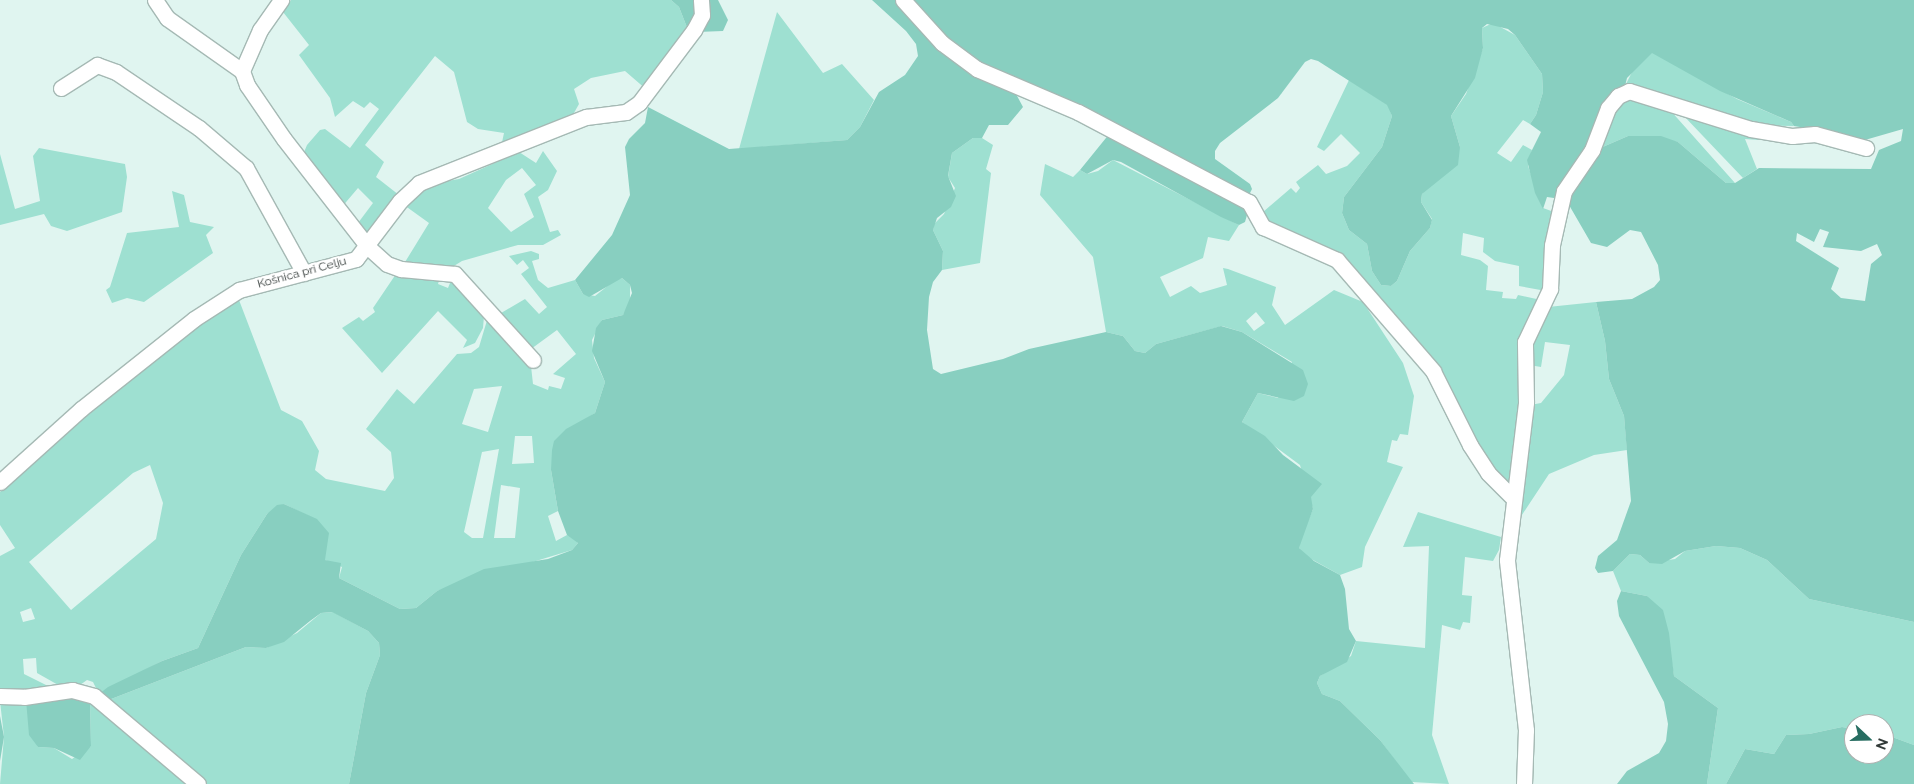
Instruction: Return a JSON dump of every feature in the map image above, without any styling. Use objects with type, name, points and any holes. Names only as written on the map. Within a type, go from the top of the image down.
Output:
[{"type":"street","points":[[155,0],[167,18],[242,71],[248,85],[284,139],[368,247],[387,264],[401,269],[455,274],[533,360]]},
{"type":"street","points":[[242,71],[260,30],[281,0]]},
{"type":"street","name":"Košnica pri Celju","points":[[0,482],[81,409],[194,319],[238,290],[356,259],[368,247],[400,200],[419,183],[586,117],[626,112],[646,95],[694,30],[702,14],[701,0]]},
{"type":"street","points":[[904,0],[942,44],[977,69],[1078,112],[1249,202],[1263,227],[1337,260],[1433,371],[1470,445],[1488,472],[1512,497]]},
{"type":"street","points":[[61,88],[98,65],[116,72],[199,128],[246,168],[304,273]]},
{"type":"street","points":[[1524,784],[1526,730],[1507,560],[1512,497],[1526,402],[1525,342],[1550,289],[1558,210],[1564,191],[1592,150],[1603,118],[1618,96],[1629,91],[1751,129],[1792,136],[1815,134],[1866,148]]},
{"type":"street","points":[[0,696],[24,697],[72,690],[94,696],[198,784]]},
{"type":"green space","points":[[291,0],[671,0],[679,7],[688,30],[647,90],[625,71],[591,78],[574,89],[579,104],[570,120],[501,147],[504,133],[478,129],[467,122],[454,72],[435,56],[365,145],[384,162],[376,177],[399,195],[369,236],[355,227],[373,203],[358,188],[341,208],[302,157],[307,145],[320,130],[325,129],[350,148],[379,109],[370,102],[364,108],[353,101],[335,117],[330,98],[299,55],[309,45],[283,12]]},
{"type":"green space","points":[[671,0],[693,0],[695,16],[688,30],[679,7]]},
{"type":"green space","points":[[707,0],[718,0],[728,20],[723,31],[697,32]]},
{"type":"green space","points":[[872,0],[898,0],[974,74],[1016,94],[1023,107],[1008,125],[989,125],[982,138],[973,138],[952,153],[948,176],[956,196],[951,207],[937,218],[933,230],[943,251],[942,270],[933,282],[929,297],[927,330],[933,369],[941,374],[1003,359],[1029,349],[1106,332],[1123,336],[1135,351],[1145,353],[1156,344],[1221,326],[1242,332],[1303,370],[1308,384],[1304,396],[1294,401],[1258,393],[1242,422],[1265,436],[1283,455],[1322,484],[1311,497],[1313,509],[1299,548],[1314,561],[1340,575],[1345,589],[1349,629],[1356,641],[1347,662],[1320,676],[1317,683],[1322,694],[1340,701],[1380,740],[1414,784],[349,784],[366,693],[380,655],[379,643],[368,631],[332,612],[321,613],[284,642],[266,648],[246,647],[106,701],[99,694],[108,687],[162,661],[198,648],[241,555],[267,514],[277,505],[284,504],[317,519],[329,533],[325,560],[341,563],[339,578],[400,609],[416,608],[437,591],[484,569],[548,559],[572,550],[578,543],[567,535],[558,511],[551,470],[554,441],[566,429],[595,413],[605,382],[592,351],[596,328],[602,320],[623,315],[632,293],[630,285],[622,278],[589,297],[583,294],[575,280],[612,235],[630,195],[625,147],[629,139],[645,123],[648,107],[729,149],[847,140],[860,127],[879,92],[905,75],[918,56],[916,44],[906,31]]},
{"type":"green space","points":[[910,0],[1914,0],[1914,622],[1809,599],[1767,560],[1740,548],[1716,546],[1685,551],[1662,564],[1649,563],[1640,555],[1630,554],[1613,571],[1598,573],[1595,568],[1598,556],[1617,540],[1631,501],[1624,416],[1609,379],[1605,341],[1596,302],[1632,299],[1654,287],[1660,280],[1658,265],[1641,232],[1630,230],[1607,247],[1591,243],[1569,205],[1568,195],[1598,149],[1628,136],[1661,136],[1678,142],[1726,183],[1735,183],[1759,168],[1871,169],[1879,150],[1901,141],[1903,129],[1858,142],[1824,131],[1794,126],[1791,122],[1720,91],[1652,53],[1627,78],[1625,86],[1554,198],[1547,197],[1543,209],[1535,193],[1527,160],[1541,132],[1530,124],[1536,115],[1543,92],[1542,74],[1515,35],[1508,29],[1487,24],[1482,28],[1483,48],[1475,78],[1451,116],[1460,147],[1458,165],[1422,194],[1421,202],[1432,220],[1430,228],[1410,251],[1397,281],[1391,286],[1381,285],[1372,271],[1367,244],[1349,230],[1342,213],[1344,197],[1382,147],[1392,116],[1387,105],[1318,61],[1311,59],[1305,62],[1278,98],[1220,143],[1215,151],[1215,159],[1250,184],[1252,189],[1248,197],[980,64],[946,39]],"holes":[[[1820,229],[1829,232],[1823,247],[1861,251],[1877,244],[1882,255],[1871,264],[1865,301],[1841,298],[1831,289],[1839,268],[1796,241],[1797,233],[1814,242]]]},
{"type":"green space","points":[[777,12],[823,73],[842,64],[874,100],[860,127],[847,140],[739,149]]},
{"type":"green space","points":[[1493,23],[1515,35],[1542,74],[1543,92],[1536,115],[1530,124],[1523,120],[1497,153],[1511,162],[1523,145],[1532,150],[1528,166],[1543,208],[1554,212],[1546,291],[1519,286],[1519,266],[1495,261],[1483,252],[1484,238],[1463,233],[1461,255],[1480,260],[1488,266],[1486,290],[1503,292],[1502,298],[1516,299],[1518,295],[1541,300],[1527,324],[1519,436],[1511,455],[1511,477],[1506,485],[1502,484],[1353,266],[1345,258],[1264,218],[1263,212],[1291,188],[1296,193],[1300,188],[1296,182],[1318,165],[1326,174],[1347,166],[1360,153],[1341,134],[1324,151],[1317,147],[1349,80],[1388,105],[1392,116],[1382,147],[1344,197],[1342,213],[1349,230],[1367,244],[1372,271],[1381,285],[1391,286],[1397,281],[1410,251],[1430,228],[1432,219],[1421,202],[1422,194],[1460,147],[1451,116],[1466,94],[1483,48],[1482,28]]},
{"type":"green space","points":[[1652,52],[1737,99],[1791,122],[1794,126],[1750,125],[1625,86],[1634,68]]},
{"type":"green space","points":[[1626,98],[1637,98],[1670,110],[1735,183],[1726,183],[1678,142],[1628,136],[1598,149],[1606,120]]},
{"type":"green space","points":[[1682,114],[1758,137],[1759,140],[1745,139],[1757,169],[1743,178]]},
{"type":"green space","points":[[1110,133],[1249,208],[1245,222],[1239,225],[1221,217],[1121,162],[1113,160],[1087,174],[1080,170]]},
{"type":"green space","points":[[973,138],[982,138],[993,145],[986,169],[991,173],[980,263],[942,270],[943,251],[933,230],[934,224],[944,214],[955,188],[948,177],[952,153]]},
{"type":"green space","points":[[39,148],[125,164],[127,177],[122,212],[67,231],[51,226],[44,214],[0,225],[0,154],[15,209],[40,201],[33,156]]},
{"type":"green space","points":[[543,151],[557,171],[548,190],[538,197],[550,232],[558,230],[561,235],[543,245],[518,245],[462,261],[449,269],[402,267],[429,223],[404,205],[419,190],[435,183],[459,179],[519,152],[536,163]],"holes":[[[522,168],[536,185],[524,194],[534,217],[511,232],[488,208],[506,180]]]},
{"type":"green space","points":[[1113,160],[1239,225],[1229,241],[1208,237],[1203,258],[1160,277],[1170,297],[1191,286],[1200,293],[1227,285],[1223,268],[1276,287],[1272,305],[1285,325],[1334,290],[1363,302],[1403,363],[1414,396],[1408,435],[1400,434],[1397,441],[1392,440],[1387,462],[1403,467],[1365,547],[1362,567],[1340,575],[1304,555],[1299,548],[1300,540],[1313,509],[1300,465],[1242,422],[1258,393],[1278,398],[1292,362],[1242,332],[1222,326],[1156,344],[1145,353],[1135,351],[1123,336],[1106,332],[1093,257],[1040,195],[1045,164],[1073,177],[1080,170],[1087,174],[1098,171]],"holes":[[[1256,312],[1265,323],[1254,331],[1246,321]]]},
{"type":"green space","points":[[172,191],[184,195],[190,222],[214,227],[206,235],[213,253],[144,302],[127,298],[112,303],[106,290],[110,287],[127,233],[179,227]]},
{"type":"green space","points":[[531,251],[539,254],[539,259],[532,261],[538,280],[548,288],[575,280],[583,294],[595,296],[615,280],[622,278],[630,285],[630,303],[623,315],[602,320],[592,340],[594,358],[605,382],[595,413],[586,419],[551,470],[558,511],[548,516],[556,541],[567,535],[574,537],[578,543],[572,550],[437,591],[416,608],[400,609],[339,578],[342,567],[325,560],[317,520],[284,504],[267,514],[241,555],[198,648],[162,661],[99,694],[93,682],[87,680],[80,685],[60,686],[37,673],[36,658],[23,659],[24,674],[52,688],[0,693],[0,556],[15,548],[0,525],[0,492],[68,431],[203,323],[239,300],[281,410],[302,421],[319,451],[315,470],[326,479],[385,491],[394,478],[391,452],[366,429],[397,389],[414,404],[457,354],[471,353],[479,347],[488,317],[531,366],[533,384],[548,390],[549,386],[561,389],[565,378],[553,374],[576,354],[557,330],[531,349],[496,316],[525,299],[539,314],[547,307],[521,274],[529,268],[523,260],[517,265],[509,256]],"holes":[[[502,386],[488,432],[462,424],[474,389]],[[515,436],[532,436],[534,463],[512,464]],[[499,449],[483,538],[472,538],[464,532],[482,452]],[[150,465],[163,503],[156,539],[71,610],[29,562],[133,473]],[[501,485],[520,488],[515,538],[494,538]],[[31,608],[35,619],[23,622],[20,612]]]},
{"type":"green space","points":[[396,274],[441,274],[438,284],[448,288],[452,278],[484,316],[483,328],[475,343],[463,348],[467,340],[438,311],[382,373],[342,328],[359,317],[363,321],[375,312],[373,308]]},
{"type":"green space","points":[[1596,302],[1605,341],[1609,379],[1624,416],[1627,450],[1594,455],[1549,474],[1518,521],[1530,405],[1541,403],[1564,375],[1570,345],[1545,342],[1541,367],[1529,365],[1528,348],[1548,307]]},
{"type":"green space","points":[[1418,512],[1501,537],[1499,550],[1493,561],[1465,557],[1462,595],[1472,596],[1470,623],[1463,622],[1460,630],[1442,625],[1432,735],[1449,784],[1411,782],[1380,740],[1340,701],[1322,694],[1317,683],[1320,676],[1351,656],[1356,641],[1425,648],[1429,546],[1403,547]]},
{"type":"green space","points":[[1716,546],[1740,548],[1767,560],[1809,599],[1914,622],[1914,745],[1894,738],[1894,714],[1844,714],[1844,727],[1809,734],[1786,735],[1774,754],[1745,749],[1726,784],[1707,784],[1718,708],[1674,676],[1671,658],[1647,596],[1621,591],[1613,571],[1630,554],[1640,555],[1649,563],[1675,559],[1685,551]]},
{"type":"green space","points":[[1621,591],[1647,596],[1663,610],[1669,633],[1674,676],[1718,708],[1707,784],[1617,784],[1627,771],[1659,753],[1666,741],[1668,724],[1664,702],[1619,616],[1617,601]]},
{"type":"green space","points":[[333,612],[368,631],[379,643],[380,655],[366,693],[349,784],[202,784],[106,701],[246,647],[266,648],[297,633],[321,613]]},
{"type":"green space","points":[[59,695],[90,701],[91,746],[80,760],[54,748],[38,747],[29,735],[26,700]]},
{"type":"green space","points":[[26,700],[38,747],[54,748],[72,759],[91,746],[90,701],[196,784],[0,784],[4,737],[0,701]]},
{"type":"green space","points":[[0,716],[4,737],[0,761]]},
{"type":"green space","points":[[1844,727],[1844,764],[1894,764],[1894,738],[1914,745],[1914,784],[1726,784],[1745,749],[1774,754],[1786,735],[1809,734]]}]
